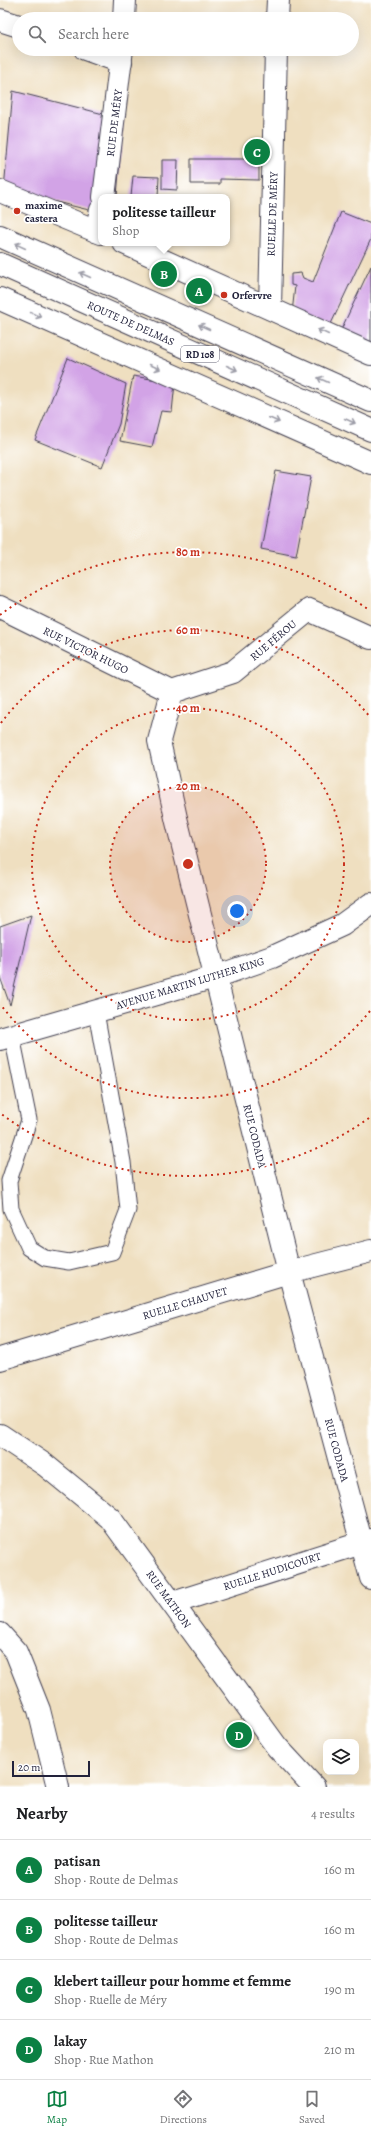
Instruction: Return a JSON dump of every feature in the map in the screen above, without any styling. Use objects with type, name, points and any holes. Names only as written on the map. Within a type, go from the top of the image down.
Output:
[{"type":"street","points":[[124,12],[125,0]]},
{"type":"street","points":[[277,12],[278,0]]},
{"type":"street","points":[[0,20],[12,24]]},
{"type":"street","name":"RUE DE MÉRY","points":[[104,194],[122,56]]},
{"type":"street","name":"RUELLE DE MÉRY","points":[[270,308],[276,56]]},
{"type":"street","points":[[0,191],[98,225]]},
{"type":"street","name":"RD 108","points":[[0,236],[371,401]]},
{"type":"street","points":[[131,246],[371,354]]},
{"type":"street","name":"ROUTE DE DELMAS","points":[[0,264],[371,430]]},
{"type":"street","points":[[0,299],[371,462]]},
{"type":"street","name":"RUE VICTOR HUGO","points":[[0,607],[172,692]]},
{"type":"street","name":"RUE FÉROU","points":[[172,692],[233,672],[309,610],[371,638]]},
{"type":"street","name":"RUE CODADA","points":[[172,692],[159,741],[215,977],[289,1272],[366,1542],[371,1578]]},
{"type":"street","name":"AVENUE MARTIN LUTHER KING","points":[[6,1038],[215,977],[272,957],[342,925],[371,904]]},
{"type":"street","name":"RUELLE CHAUVET","points":[[0,1359],[289,1272],[371,1251]]},
{"type":"street","name":"RUE MATHON","points":[[0,1435],[45,1465],[110,1518],[278,1746],[314,1787]]},
{"type":"street","name":"RUELLE HUDICOURT","points":[[173,1603],[366,1542]]},
{"type":"street","points":[[0,1634],[16,1652],[39,1710],[58,1787]]},
{"type":"lane","points":[[6,1038],[29,1120],[9,1181],[11,1209],[29,1248],[45,1258],[69,1262],[112,1252],[128,1210],[123,1162],[96,1012]]},
{"type":"building","points":[[13,91],[123,119],[117,194],[98,194],[98,212],[4,189]]},
{"type":"building","points":[[191,159],[259,159],[259,180],[220,179],[220,184],[191,184]]},
{"type":"building","points":[[162,160],[178,160],[177,190],[162,189]]},
{"type":"building","points":[[133,176],[159,177],[158,194],[131,194]]},
{"type":"building","points":[[341,212],[371,224],[371,239],[330,326],[292,313],[295,286],[291,285],[291,274],[301,273],[303,278],[313,282]]},
{"type":"building","points":[[371,266],[371,346],[340,332]]},
{"type":"building","points":[[68,358],[126,384],[119,424],[102,467],[35,440]]},
{"type":"building","points":[[133,376],[175,383],[172,412],[161,411],[152,447],[120,441]]},
{"type":"building","points":[[276,471],[311,477],[296,556],[261,549]]},
{"type":"building","points":[[31,915],[10,1005],[0,977],[0,926]]},
{"type":"place","name":"klebert tailleur pour homme et femme","points":[[257,152]]},
{"type":"place","name":"maxime castera","points":[[17,211]]},
{"type":"place","name":"politesse tailleur","points":[[164,274]]},
{"type":"place","name":"patisan","points":[[199,291]]},
{"type":"place","name":"Orfervre","points":[[224,295]]},
{"type":"place","name":"lakay","points":[[239,1735]]}]
